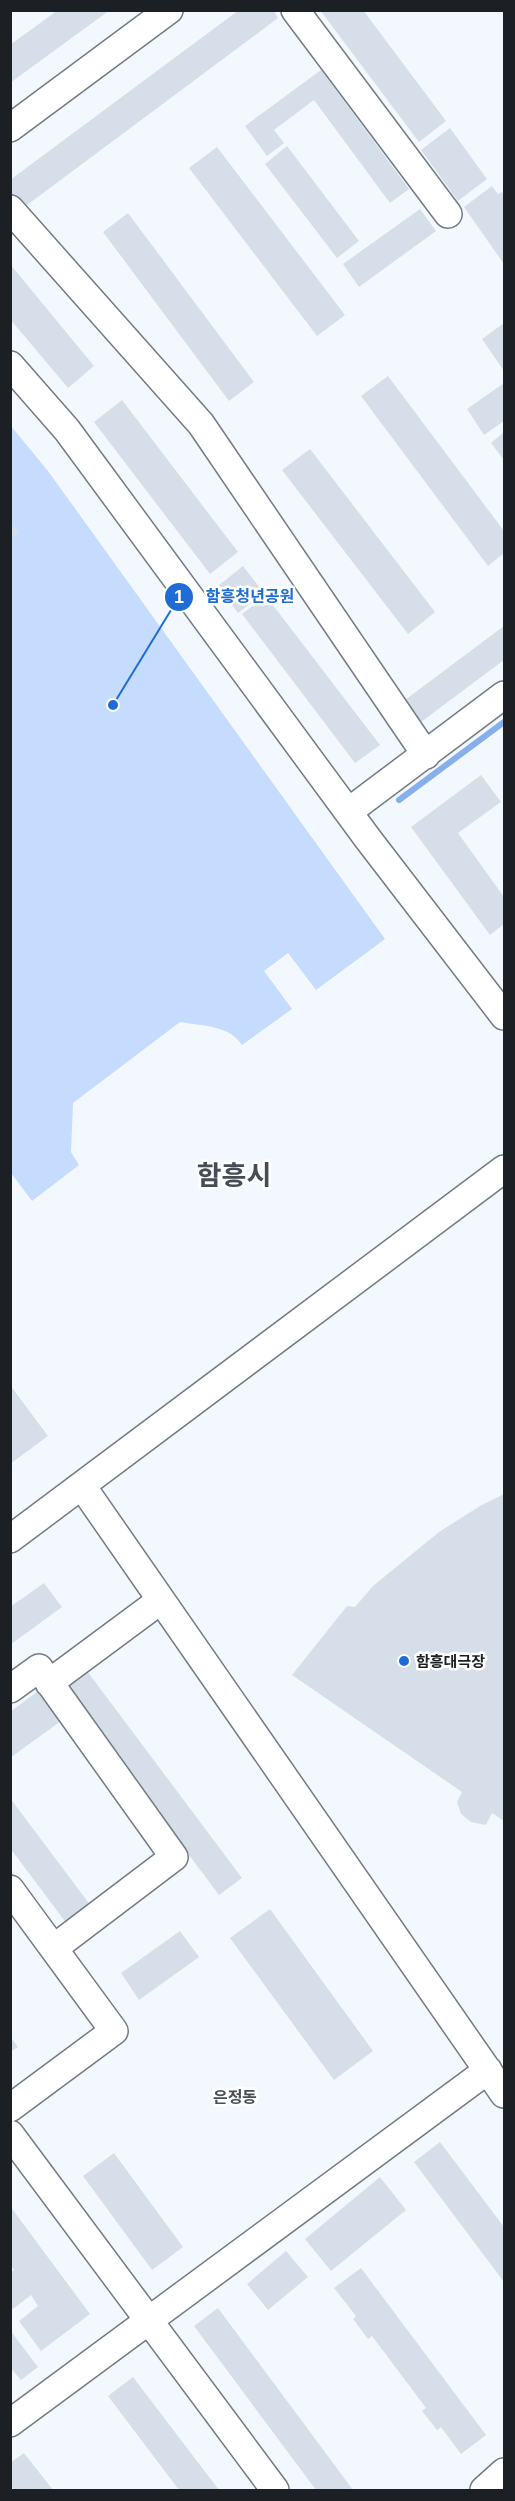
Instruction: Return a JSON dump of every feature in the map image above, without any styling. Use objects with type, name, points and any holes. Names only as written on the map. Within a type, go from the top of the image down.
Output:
[{"type":"street","points":[[10,128],[169,10]]},
{"type":"street","points":[[295,10],[448,214]]},
{"type":"street","points":[[10,209],[201,424],[426,755]]},
{"type":"street","points":[[10,365],[67,430],[348,812],[504,1016]]},
{"type":"street","points":[[348,812],[504,695]]},
{"type":"street","points":[[10,1539],[504,1169]]},
{"type":"street","points":[[82,1486],[504,2094]]},
{"type":"street","points":[[49,1683],[160,1600]]},
{"type":"street","points":[[10,1689],[39,1668],[174,1857],[54,1948]]},
{"type":"street","points":[[10,1888],[114,2031],[10,2108]]},
{"type":"street","points":[[10,2423],[488,2070]]},
{"type":"street","points":[[10,2134],[275,2490]]},
{"type":"street","points":[[484,2490],[504,2472]]},
{"type":"shaded area","points":[[11,426],[48,471],[385,939],[316,990],[288,953],[264,971],[292,1009],[242,1045],[237,1038],[222,1030],[180,1022],[73,1103],[71,1152],[79,1165],[32,1201],[11,1173]]},
{"type":"building","points":[[58,10],[110,10],[10,83],[10,45]]},
{"type":"building","points":[[239,10],[273,10],[278,18],[19,211],[10,200],[10,180]]},
{"type":"building","points":[[320,10],[363,10],[446,121],[419,142]]},
{"type":"building","points":[[321,70],[409,189],[390,203],[314,100],[274,130],[284,143],[267,156],[245,126]]},
{"type":"building","points":[[450,128],[487,179],[458,201],[421,150]]},
{"type":"building","points":[[287,146],[359,241],[337,258],[265,164]]},
{"type":"building","points":[[217,147],[345,315],[317,336],[189,168]]},
{"type":"building","points":[[492,186],[498,194],[502,192],[504,196],[504,264],[464,207]]},
{"type":"building","points":[[420,209],[436,231],[359,287],[343,264]]},
{"type":"building","points":[[128,213],[254,382],[229,401],[103,232]]},
{"type":"building","points":[[10,264],[94,366],[68,388],[10,319]]},
{"type":"building","points":[[504,323],[504,371],[482,339]]},
{"type":"building","points":[[388,376],[504,531],[504,553],[488,566],[361,396]]},
{"type":"building","points":[[504,383],[504,421],[484,435],[467,409]]},
{"type":"building","points":[[122,400],[238,552],[210,574],[94,422]]},
{"type":"building","points":[[504,432],[504,460],[491,443]]},
{"type":"building","points":[[310,449],[435,612],[408,634],[282,470]]},
{"type":"building","points":[[10,522],[19,533],[10,540]]},
{"type":"building","points":[[243,566],[264,593],[238,613],[218,586]]},
{"type":"building","points":[[266,596],[380,745],[355,763],[242,614]]},
{"type":"building","points":[[504,626],[504,660],[417,725],[401,703]]},
{"type":"building","points":[[481,775],[501,802],[458,833],[504,897],[504,924],[490,935],[411,827]]},
{"type":"building","points":[[10,1385],[48,1436],[10,1464]]},
{"type":"building","name":"함흥대극장","points":[[504,1494],[504,1821],[492,1813],[486,1825],[471,1822],[461,1814],[457,1802],[462,1792],[292,1675],[347,1606],[355,1607],[373,1586],[439,1532]]},
{"type":"building","points":[[44,1583],[62,1607],[10,1645],[10,1607]]},
{"type":"building","points":[[84,1667],[242,1878],[219,1895],[61,1684]]},
{"type":"building","points":[[38,1691],[61,1721],[10,1758],[10,1712]]},
{"type":"building","points":[[10,1798],[94,1910],[70,1928],[10,1848]]},
{"type":"building","points":[[270,1909],[373,2051],[334,2080],[230,1938]]},
{"type":"building","points":[[180,1931],[199,1957],[139,2000],[121,1973]]},
{"type":"building","points":[[10,2036],[18,2047],[10,2052]]},
{"type":"building","points":[[440,2142],[504,2227],[504,2282],[414,2162]]},
{"type":"building","points":[[114,2153],[183,2247],[152,2270],[83,2176]]},
{"type":"building","points":[[380,2177],[406,2210],[331,2271],[305,2239]]},
{"type":"building","points":[[10,2206],[90,2314],[41,2351],[19,2321],[38,2306],[31,2295],[13,2309],[10,2305],[10,2273],[14,2270],[10,2265]]},
{"type":"building","points":[[286,2251],[308,2277],[268,2310],[247,2284]]},
{"type":"building","points":[[361,2268],[486,2435],[461,2454],[441,2427],[437,2430],[422,2411],[426,2408],[372,2336],[368,2339],[353,2319],[356,2316],[334,2288]]},
{"type":"building","points":[[218,2308],[353,2490],[316,2490],[194,2326]]},
{"type":"building","points":[[10,2330],[38,2367],[21,2380],[10,2367]]},
{"type":"building","points":[[133,2377],[219,2490],[179,2490],[108,2396]]},
{"type":"building","points":[[24,2453],[53,2490],[14,2490],[10,2485],[10,2463]]},
{"type":"waterway","points":[[399,800],[504,722]]},
{"type":"place","name":"함흥청년공원","points":[[113,705]]},
{"type":"place","name":"함흥대극장","points":[[404,1661]]},
{"type":"district","name":"함흥시","points":[[234,1176]]},
{"type":"district","name":"은정동","points":[[235,2097]]}]
